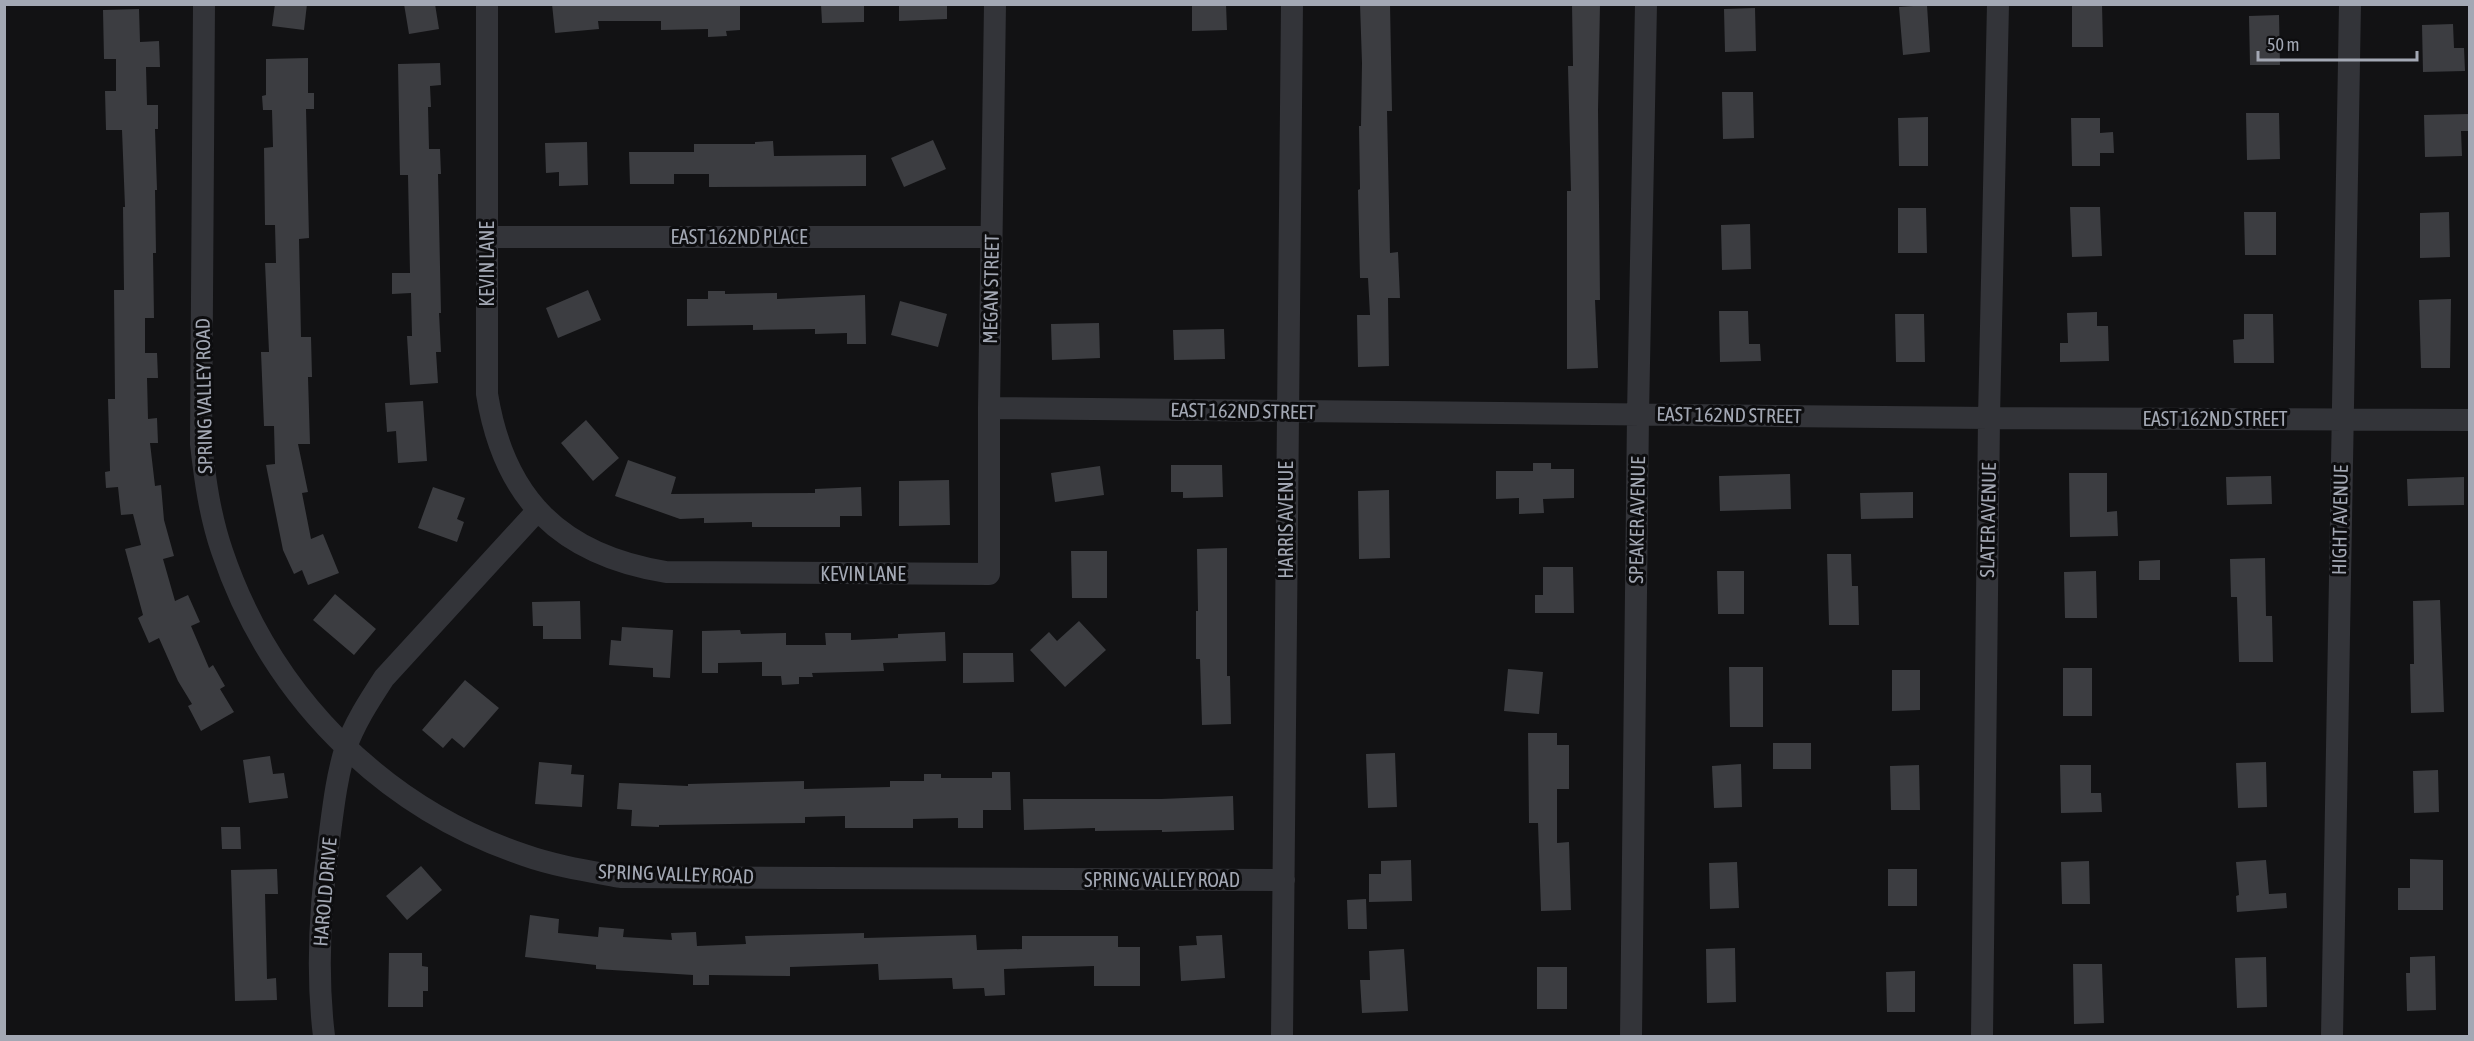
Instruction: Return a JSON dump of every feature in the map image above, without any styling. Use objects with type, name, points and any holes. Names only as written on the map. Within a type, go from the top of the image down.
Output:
[{"type":"street","name":"SPRING VALLEY ROAD","points":[[204,4],[201,444],[207,493],[222,549],[239,596],[261,640],[293,688],[346,748],[394,788],[427,811],[470,834],[534,858],[621,877],[1284,880]]},
{"type":"street","name":"KEVIN LANE","points":[[487,4],[487,394],[492,424],[500,450],[517,483],[538,510],[574,541],[604,557],[633,567],[666,572],[989,574]]},
{"type":"street","name":"MEGAN STREET","points":[[989,574],[995,4]]},
{"type":"street","name":"HARRIS AVENUE","points":[[1282,1036],[1292,4]]},
{"type":"street","name":"SPEAKER AVENUE","points":[[1631,1036],[1638,414],[1646,4]]},
{"type":"street","name":"SLATER AVENUE","points":[[1982,1036],[1989,418],[1998,4]]},
{"type":"street","name":"HIGHT AVENUE","points":[[2332,1036],[2350,4]]},
{"type":"street","name":"EAST 162ND PLACE","points":[[487,237],[991,237]]},
{"type":"street","name":"EAST 162ND STREET","points":[[989,408],[1989,418],[2469,420]]},
{"type":"street","points":[[346,748],[364,709],[384,678],[538,510]]},
{"type":"street","name":"HAROLD DRIVE","points":[[324,1036],[319,954],[322,890],[336,783],[346,748]]},
{"type":"building","points":[[275,4],[307,4],[304,30],[272,26]]},
{"type":"building","points":[[404,4],[435,4],[439,29],[409,34]]},
{"type":"building","points":[[552,4],[740,4],[740,30],[726,31],[727,36],[708,37],[708,29],[661,30],[661,21],[598,21],[599,29],[555,33]]},
{"type":"building","points":[[821,4],[864,4],[864,22],[822,23]]},
{"type":"building","points":[[899,4],[947,4],[947,19],[899,21]]},
{"type":"building","points":[[1192,4],[1226,4],[1227,30],[1192,31]]},
{"type":"building","points":[[1360,4],[1390,4],[1392,111],[1387,111],[1390,253],[1398,252],[1400,298],[1388,298],[1389,366],[1358,367],[1357,315],[1370,315],[1368,278],[1360,278],[1358,190],[1360,189],[1359,126],[1361,126],[1362,63]]},
{"type":"building","points":[[1572,4],[1600,4],[1598,110],[1600,300],[1595,300],[1598,368],[1567,369],[1567,191],[1571,191],[1568,66],[1573,66]]},
{"type":"building","points":[[2072,4],[2102,4],[2103,47],[2072,47]]},
{"type":"building","points":[[1927,5],[1930,52],[1903,55],[1899,7]]},
{"type":"building","points":[[1755,8],[1756,51],[1725,52],[1724,9]]},
{"type":"building","points":[[139,9],[140,42],[159,41],[160,67],[146,67],[147,105],[158,105],[158,129],[155,129],[157,190],[155,190],[156,253],[153,253],[154,318],[145,318],[145,353],[157,353],[158,378],[147,378],[148,419],[157,418],[158,443],[150,443],[155,486],[161,485],[164,520],[174,556],[163,559],[175,601],[188,595],[200,622],[191,626],[209,668],[213,665],[225,686],[220,689],[234,712],[201,731],[188,706],[192,704],[178,681],[159,638],[149,643],[138,618],[143,615],[125,549],[141,545],[133,514],[121,515],[118,487],[106,488],[105,472],[110,471],[108,399],[115,399],[114,290],[124,290],[123,207],[125,207],[122,130],[106,130],[105,91],[116,91],[116,59],[104,59],[103,10]]},
{"type":"building","points":[[2279,15],[2280,65],[2250,65],[2249,16]]},
{"type":"building","points":[[2453,24],[2454,48],[2464,48],[2465,71],[2423,72],[2422,25]]},
{"type":"building","points":[[308,58],[308,93],[314,93],[314,109],[306,109],[309,238],[299,239],[301,337],[311,337],[312,377],[308,377],[310,444],[298,444],[308,492],[302,493],[311,539],[323,534],[339,573],[308,585],[302,570],[294,574],[283,550],[266,465],[275,464],[274,426],[264,426],[261,352],[269,352],[265,263],[276,263],[275,225],[265,225],[264,148],[273,147],[272,110],[263,110],[262,96],[266,95],[266,59]]},
{"type":"building","points":[[440,63],[441,85],[430,86],[431,107],[428,107],[429,149],[440,149],[441,174],[438,174],[441,352],[436,352],[438,383],[410,385],[407,336],[412,336],[411,293],[392,294],[392,273],[410,273],[408,175],[400,175],[398,64]]},
{"type":"building","points":[[1722,92],[1753,92],[1754,138],[1723,139]]},
{"type":"building","points":[[2246,113],[2279,113],[2280,159],[2247,160]]},
{"type":"building","points":[[2469,114],[2469,131],[2461,131],[2462,156],[2425,157],[2424,115]]},
{"type":"building","points":[[1928,117],[1928,166],[1899,166],[1898,118]]},
{"type":"building","points":[[2071,118],[2100,118],[2100,133],[2113,132],[2114,153],[2100,153],[2100,166],[2072,166]]},
{"type":"building","points":[[933,140],[946,169],[904,187],[891,158]]},
{"type":"building","points":[[773,141],[774,156],[866,155],[866,186],[709,187],[709,174],[674,174],[674,184],[630,184],[629,152],[694,152],[694,144],[755,144],[755,142]]},
{"type":"building","points":[[587,142],[588,185],[559,186],[559,172],[546,173],[545,143]]},
{"type":"building","points":[[2070,207],[2100,207],[2102,256],[2072,257]]},
{"type":"building","points":[[1898,208],[1926,208],[1927,253],[1898,253]]},
{"type":"building","points":[[2244,212],[2276,212],[2276,255],[2245,255]]},
{"type":"building","points":[[2449,212],[2450,257],[2420,258],[2420,213]]},
{"type":"building","points":[[1750,224],[1751,269],[1722,270],[1721,225]]},
{"type":"building","points":[[588,290],[601,320],[558,338],[546,308]]},
{"type":"building","points":[[708,291],[725,291],[725,294],[777,293],[777,299],[865,295],[866,344],[847,344],[847,333],[815,334],[815,329],[753,330],[753,325],[687,326],[687,299],[708,299]]},
{"type":"building","points":[[2451,299],[2450,368],[2421,368],[2419,300]]},
{"type":"building","points":[[900,301],[947,314],[938,347],[891,335]]},
{"type":"building","points":[[1719,311],[1748,311],[1749,344],[1760,344],[1761,361],[1720,362]]},
{"type":"building","points":[[2097,312],[2097,326],[2108,326],[2109,361],[2060,362],[2060,343],[2068,343],[2067,313]]},
{"type":"building","points":[[1895,314],[1924,314],[1925,362],[1896,362]]},
{"type":"building","points":[[2244,314],[2273,314],[2274,363],[2234,363],[2233,340],[2244,339]]},
{"type":"building","points":[[1099,323],[1100,358],[1052,360],[1051,324]]},
{"type":"building","points":[[1224,329],[1225,359],[1174,360],[1173,330]]},
{"type":"building","points":[[423,401],[427,461],[398,463],[396,431],[387,432],[385,403]]},
{"type":"building","points":[[586,420],[619,458],[593,481],[561,443]]},
{"type":"building","points":[[628,460],[676,477],[671,494],[815,493],[815,489],[861,487],[862,516],[840,516],[840,527],[752,527],[752,522],[704,523],[704,518],[680,519],[615,496]]},
{"type":"building","points":[[1533,463],[1551,463],[1551,469],[1574,469],[1574,498],[1543,499],[1544,513],[1519,514],[1519,498],[1496,499],[1496,471],[1533,471]]},
{"type":"building","points":[[1171,465],[1222,465],[1223,497],[1183,498],[1183,492],[1171,492]]},
{"type":"building","points":[[1100,466],[1104,495],[1055,502],[1051,473]]},
{"type":"building","points":[[2069,473],[2107,473],[2107,512],[2117,511],[2118,536],[2070,537]]},
{"type":"building","points":[[1790,474],[1791,509],[1720,511],[1719,476]]},
{"type":"building","points":[[2271,476],[2272,504],[2227,505],[2226,477]]},
{"type":"building","points":[[2464,477],[2464,505],[2408,506],[2407,479]]},
{"type":"building","points":[[949,480],[950,525],[899,526],[899,481]]},
{"type":"building","points":[[433,487],[465,498],[457,519],[464,522],[457,542],[418,528]]},
{"type":"building","points":[[1389,490],[1390,558],[1359,559],[1358,491]]},
{"type":"building","points":[[1913,492],[1913,518],[1861,519],[1860,493]]},
{"type":"building","points":[[1227,548],[1227,676],[1230,676],[1231,724],[1202,725],[1200,659],[1196,659],[1197,549]]},
{"type":"building","points":[[1071,551],[1107,551],[1107,598],[1072,598]]},
{"type":"building","points":[[1827,554],[1851,554],[1852,586],[1858,586],[1859,625],[1829,625]]},
{"type":"building","points":[[2265,558],[2266,616],[2272,616],[2273,662],[2239,662],[2237,597],[2231,597],[2230,559]]},
{"type":"building","points":[[2160,560],[2160,580],[2139,580],[2139,561]]},
{"type":"building","points":[[1543,567],[1573,567],[1574,613],[1535,613],[1535,595],[1543,595]]},
{"type":"building","points":[[1717,571],[1744,571],[1744,614],[1718,614]]},
{"type":"building","points":[[2096,571],[2097,618],[2065,618],[2064,572]]},
{"type":"building","points":[[335,594],[376,629],[354,655],[313,620]]},
{"type":"building","points":[[2440,600],[2444,712],[2411,713],[2410,664],[2414,664],[2413,601]]},
{"type":"building","points":[[580,601],[581,639],[543,639],[543,626],[533,626],[532,602]]},
{"type":"building","points":[[1079,621],[1106,650],[1065,687],[1030,650],[1049,632],[1057,641]]},
{"type":"building","points":[[622,627],[673,630],[670,678],[653,677],[653,668],[609,665],[611,640],[621,641]]},
{"type":"building","points":[[740,630],[741,634],[786,633],[786,645],[826,645],[825,633],[851,633],[851,640],[898,638],[898,634],[945,632],[946,661],[883,663],[884,671],[812,673],[813,677],[799,677],[799,684],[782,685],[781,676],[762,676],[762,662],[718,663],[718,673],[702,673],[702,631]]},
{"type":"building","points":[[963,653],[1013,653],[1014,682],[963,683]]},
{"type":"building","points":[[1729,667],[1763,667],[1763,727],[1730,727]]},
{"type":"building","points":[[2063,668],[2092,668],[2092,716],[2063,716]]},
{"type":"building","points":[[1508,669],[1543,672],[1539,714],[1504,711]]},
{"type":"building","points":[[1892,670],[1920,670],[1920,710],[1892,711]]},
{"type":"building","points":[[465,680],[499,708],[464,748],[452,738],[443,748],[422,730]]},
{"type":"building","points":[[1528,733],[1557,733],[1557,745],[1569,745],[1569,789],[1557,789],[1557,843],[1569,842],[1571,910],[1541,911],[1538,823],[1529,823]]},
{"type":"building","points":[[1773,743],[1811,743],[1811,769],[1773,769]]},
{"type":"building","points":[[1395,753],[1397,807],[1368,808],[1366,754]]},
{"type":"building","points":[[270,756],[273,774],[284,773],[288,798],[249,803],[243,760]]},
{"type":"building","points":[[539,762],[572,765],[571,774],[584,775],[582,807],[535,804]]},
{"type":"building","points":[[2266,762],[2267,807],[2238,808],[2236,763]]},
{"type":"building","points":[[1741,764],[1742,807],[1714,808],[1712,766]]},
{"type":"building","points":[[1919,765],[1920,810],[1891,810],[1890,766]]},
{"type":"building","points":[[2060,765],[2091,765],[2091,793],[2101,793],[2102,812],[2061,813]]},
{"type":"building","points":[[2438,770],[2439,812],[2414,813],[2413,771]]},
{"type":"building","points":[[992,772],[1010,772],[1011,810],[983,810],[983,828],[958,828],[958,818],[913,819],[913,828],[845,828],[845,816],[805,817],[805,823],[631,826],[632,810],[617,809],[619,783],[688,786],[688,784],[804,781],[804,789],[890,787],[890,781],[924,781],[924,774],[941,774],[941,778],[992,778]]},
{"type":"building","points":[[1233,796],[1234,830],[1162,832],[1162,830],[1095,831],[1095,828],[1024,830],[1023,799],[1161,799]]},
{"type":"building","points":[[221,827],[240,827],[241,849],[222,849]]},
{"type":"building","points":[[2410,859],[2443,860],[2443,910],[2398,910],[2398,888],[2410,888]]},
{"type":"building","points":[[1411,860],[1412,901],[1369,902],[1369,874],[1381,874],[1381,861]]},
{"type":"building","points":[[2266,860],[2269,894],[2286,893],[2287,908],[2237,912],[2236,896],[2239,895],[2236,862]]},
{"type":"building","points":[[2089,861],[2090,904],[2062,904],[2061,862]]},
{"type":"building","points":[[1737,862],[1739,908],[1710,909],[1709,863]]},
{"type":"building","points":[[421,866],[442,890],[407,920],[386,896]]},
{"type":"building","points":[[277,869],[278,894],[265,894],[267,979],[276,978],[277,1000],[235,1001],[231,870]]},
{"type":"building","points":[[1888,869],[1917,869],[1917,906],[1888,906]]},
{"type":"building","points":[[1366,899],[1367,929],[1348,929],[1347,900]]},
{"type":"building","points":[[530,915],[559,919],[558,933],[598,937],[599,927],[624,929],[623,937],[672,940],[671,933],[696,932],[697,946],[746,944],[745,936],[864,933],[864,938],[976,935],[977,950],[1022,949],[1022,936],[1118,936],[1118,947],[1140,947],[1140,986],[1094,986],[1094,966],[1004,969],[1005,995],[985,996],[984,988],[953,989],[952,978],[879,980],[878,964],[790,967],[790,976],[709,975],[709,985],[693,985],[693,975],[596,969],[596,965],[525,957]]},
{"type":"building","points":[[1222,935],[1225,978],[1181,981],[1179,946],[1197,945],[1196,936]]},
{"type":"building","points":[[1735,948],[1736,1002],[1707,1003],[1706,949]]},
{"type":"building","points":[[1404,949],[1408,1011],[1362,1013],[1360,980],[1370,980],[1369,951]]},
{"type":"building","points":[[389,953],[422,953],[422,966],[428,967],[428,991],[423,991],[423,1007],[388,1007]]},
{"type":"building","points":[[2435,956],[2436,1010],[2407,1011],[2406,973],[2410,973],[2410,957]]},
{"type":"building","points":[[2266,957],[2267,1007],[2237,1008],[2235,958]]},
{"type":"building","points":[[2073,964],[2102,964],[2104,1023],[2074,1024]]},
{"type":"building","points":[[1537,967],[1567,967],[1567,1009],[1537,1009]]},
{"type":"building","points":[[1915,971],[1915,1012],[1887,1012],[1886,972]]}]
